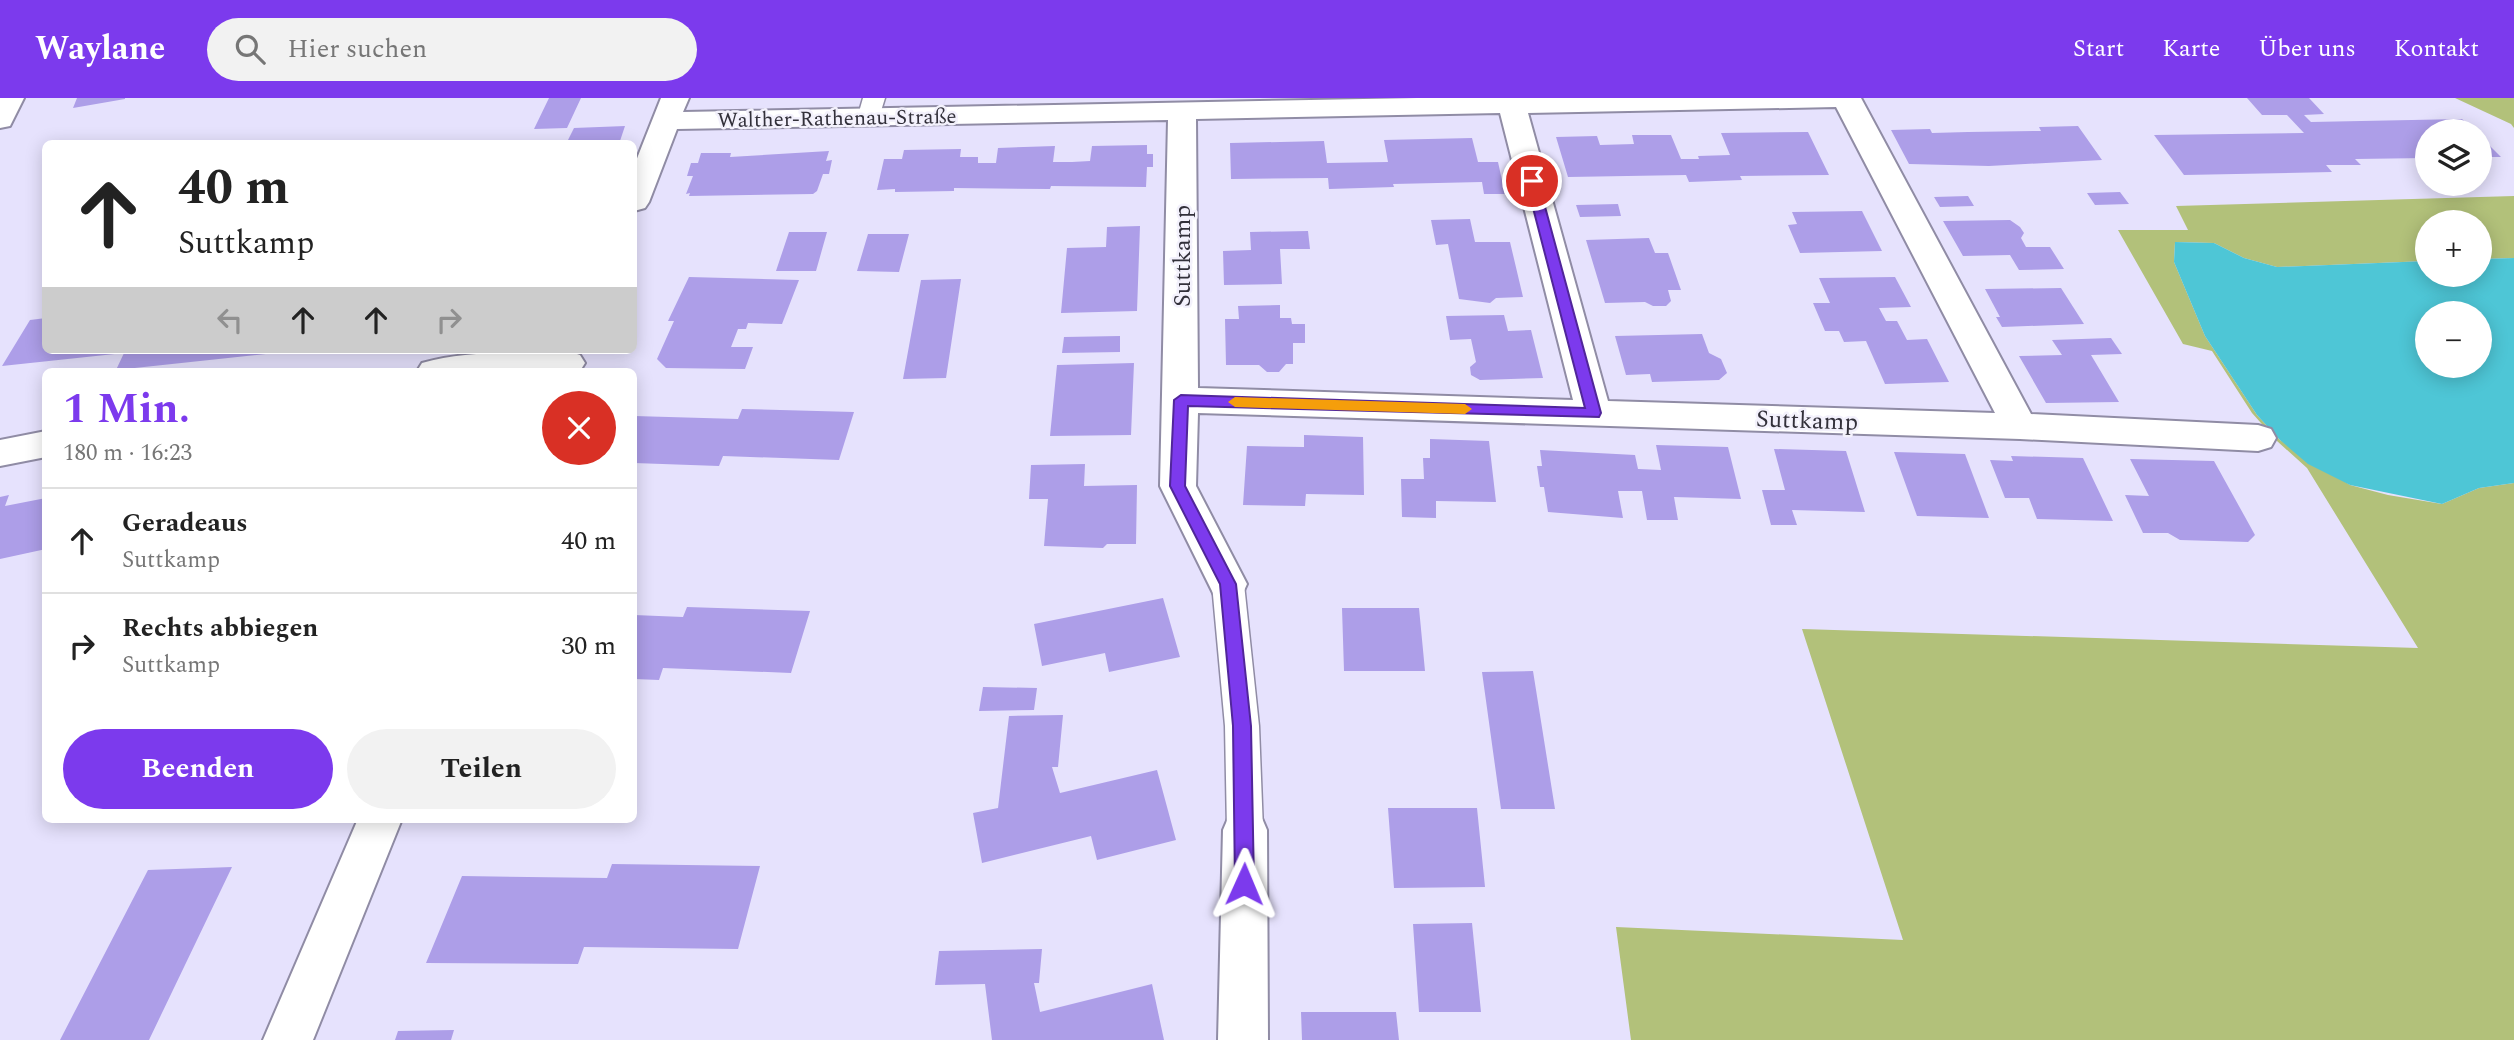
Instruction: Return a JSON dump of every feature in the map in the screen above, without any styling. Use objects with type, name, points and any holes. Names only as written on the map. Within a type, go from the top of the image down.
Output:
[{"type":"street","points":[[0,120],[10,98]]},
{"type":"street","points":[[1846,98],[2020,426]]},
{"type":"street","name":"Walther-Rathenau-Straße","points":[[671,109],[871,108],[1182,112],[1846,98]]},
{"type":"street","points":[[1512,104],[1594,413]]},
{"type":"street","points":[[637,194],[671,109]]},
{"type":"street","name":"Suttkamp","points":[[1182,112],[1178,486],[1228,584]]},
{"type":"street","points":[[460,368],[568,361]]},
{"type":"street","name":"Suttkamp","points":[[1181,400],[2020,426],[2258,438]]},
{"type":"street","points":[[0,453],[42,445]]},
{"type":"street","points":[[288,1040],[378,823]]},
{"type":"street","points":[[1243,1040],[1245,830]]},
{"type":"lane","points":[[1228,584],[1242,726],[1245,830]]},
{"type":"green space","points":[[2455,98],[2514,98],[2514,128],[2511,124]]},
{"type":"green space","points":[[2514,196],[2514,258],[2492,259],[2492,210],[2415,210],[2415,261],[2277,267],[2244,258],[2214,243],[2175,242],[2174,262],[2205,336],[2257,415],[2280,440],[2350,485],[2388,495],[2442,504],[2479,488],[2514,483],[2514,1040],[1631,1040],[1616,927],[1903,940],[1802,629],[2418,648],[2307,468],[2277,441],[2252,413],[2212,351],[2183,344],[2118,230],[2188,230],[2176,206]]},
{"type":"water","points":[[2175,242],[2214,243],[2244,258],[2277,267],[2415,261],[2415,287],[2492,287],[2492,259],[2514,258],[2514,483],[2479,488],[2442,504],[2350,485],[2308,464],[2280,440],[2257,415],[2205,336],[2174,262]]},
{"type":"building","points":[[77,98],[125,98],[125,99],[73,108]]},
{"type":"building","points":[[549,98],[581,98],[567,128],[534,129]]},
{"type":"building","points":[[2247,98],[2309,98],[2324,114],[2304,115],[2311,122],[2415,120],[2415,158],[2355,159],[2361,165],[2326,165],[2332,172],[2184,175],[2154,135],[2304,133],[2287,115],[2262,115]]},
{"type":"building","points":[[625,126],[620,140],[568,140],[574,128]]},
{"type":"building","points":[[2078,126],[2102,160],[1989,166],[1909,164],[1891,130],[1930,129],[1932,133],[2041,131],[2039,127]]},
{"type":"building","points":[[1808,132],[1829,175],[1740,176],[1742,180],[1689,182],[1686,175],[1568,177],[1556,137],[1597,136],[1600,145],[1634,144],[1632,135],[1671,135],[1681,159],[1699,159],[1698,156],[1730,155],[1721,133]]},
{"type":"building","points":[[1472,138],[1478,162],[1498,162],[1505,194],[1484,194],[1482,182],[1329,189],[1328,178],[1231,179],[1230,143],[1324,141],[1327,163],[1388,162],[1384,140]]},
{"type":"building","points":[[1147,145],[1147,154],[1153,154],[1153,167],[1147,167],[1146,187],[1051,186],[1050,189],[954,188],[954,191],[895,192],[895,189],[877,190],[884,159],[902,159],[904,150],[961,149],[960,157],[978,157],[978,163],[996,163],[998,148],[1055,146],[1053,162],[1072,162],[1090,161],[1092,146]]},
{"type":"building","points":[[2492,148],[2501,157],[2492,157]]},
{"type":"building","points":[[829,151],[826,161],[832,160],[829,174],[823,174],[817,191],[813,194],[686,194],[693,176],[687,176],[691,163],[698,163],[701,153],[731,153],[730,157]]},
{"type":"building","points":[[2120,192],[2129,204],[2095,205],[2087,193]]},
{"type":"building","points":[[1968,196],[1974,206],[1940,207],[1934,197]]},
{"type":"building","points":[[1618,204],[1621,216],[1580,217],[1576,205]]},
{"type":"building","points":[[1862,211],[1882,251],[1800,253],[1788,225],[1797,224],[1792,212]]},
{"type":"building","points":[[1470,219],[1475,242],[1510,242],[1523,297],[1496,298],[1490,303],[1459,299],[1448,244],[1436,245],[1431,220]]},
{"type":"building","points":[[2010,220],[2024,233],[2021,238],[2026,247],[2050,247],[2064,269],[2019,270],[2010,255],[1963,256],[1943,221]]},
{"type":"building","points":[[1140,226],[1137,311],[1061,313],[1067,248],[1106,247],[1107,227]]},
{"type":"building","points":[[1308,231],[1310,249],[1280,249],[1282,284],[1224,285],[1223,251],[1251,250],[1250,232]]},
{"type":"building","points":[[789,232],[827,232],[816,271],[776,271]]},
{"type":"building","points":[[868,234],[909,234],[899,272],[857,271]]},
{"type":"building","points":[[1649,238],[1655,253],[1668,253],[1681,290],[1668,290],[1671,301],[1666,306],[1653,306],[1645,302],[1605,303],[1586,240]]},
{"type":"building","points":[[689,277],[799,280],[782,324],[748,323],[746,329],[738,329],[731,347],[753,347],[745,369],[666,368],[657,359],[674,321],[668,321]]},
{"type":"building","points":[[1895,277],[1911,307],[1879,308],[1886,321],[1897,321],[1907,340],[1927,339],[1949,382],[1885,384],[1866,341],[1844,342],[1839,331],[1825,331],[1813,303],[1830,303],[1819,278]]},
{"type":"building","points":[[961,279],[946,378],[903,379],[921,280]]},
{"type":"building","points":[[2061,288],[2084,324],[2002,327],[1996,317],[2000,317],[1985,289]]},
{"type":"building","points":[[1280,305],[1280,318],[1291,318],[1292,324],[1305,324],[1305,343],[1293,343],[1293,364],[1286,364],[1279,372],[1267,372],[1259,365],[1226,365],[1225,319],[1239,319],[1238,306]]},
{"type":"building","points":[[1504,315],[1508,331],[1531,330],[1543,378],[1480,380],[1471,375],[1470,367],[1476,362],[1471,339],[1450,340],[1446,316]]},
{"type":"building","points":[[42,318],[42,354],[115,354],[2,366],[30,320]]},
{"type":"building","points":[[1702,334],[1709,353],[1721,359],[1727,373],[1719,380],[1652,382],[1650,374],[1626,375],[1615,336]]},
{"type":"building","points":[[1120,336],[1120,352],[1062,353],[1064,337]]},
{"type":"building","points":[[2111,338],[2122,354],[2091,355],[2119,402],[2046,403],[2019,356],[2062,355],[2052,340]]},
{"type":"building","points":[[124,354],[266,354],[135,368],[117,368]]},
{"type":"building","points":[[1134,363],[1131,435],[1050,436],[1057,365]]},
{"type":"building","points":[[742,409],[854,412],[839,460],[723,456],[719,466],[637,463],[637,416],[738,419]]},
{"type":"building","points":[[1304,435],[1363,437],[1364,495],[1306,494],[1305,506],[1243,505],[1247,446],[1304,447]]},
{"type":"building","points":[[1430,439],[1489,441],[1496,502],[1436,501],[1436,518],[1402,517],[1401,479],[1424,479],[1423,458],[1430,458]]},
{"type":"building","points":[[1656,445],[1728,447],[1741,499],[1674,497],[1678,520],[1647,520],[1642,491],[1618,491],[1623,518],[1548,512],[1537,466],[1542,466],[1540,450],[1635,455],[1638,469],[1661,470]]},
{"type":"building","points":[[1774,449],[1846,451],[1865,512],[1792,510],[1797,525],[1771,525],[1762,490],[1785,490]]},
{"type":"building","points":[[1894,452],[1965,454],[1989,518],[1917,516]]},
{"type":"building","points":[[2011,456],[2083,458],[2113,521],[2037,519],[2029,498],[2005,498],[1990,460],[2013,461]]},
{"type":"building","points":[[2130,459],[2214,461],[2255,535],[2248,542],[2180,540],[2168,533],[2143,533],[2125,495],[2149,496]]},
{"type":"building","points":[[1085,464],[1084,486],[1137,485],[1136,544],[1107,544],[1103,548],[1044,546],[1048,499],[1029,499],[1031,465]]},
{"type":"building","points":[[9,495],[5,506],[42,499],[42,550],[0,559],[0,497]]},
{"type":"building","points":[[1163,598],[1180,657],[1109,672],[1105,653],[1042,666],[1034,624]]},
{"type":"building","points":[[687,607],[810,611],[791,673],[663,668],[659,680],[637,679],[637,615],[683,617]]},
{"type":"building","points":[[1342,608],[1419,608],[1425,671],[1344,671]]},
{"type":"building","points":[[1533,671],[1555,809],[1501,809],[1482,672]]},
{"type":"building","points":[[983,687],[1037,688],[1034,710],[979,711]]},
{"type":"building","points":[[1063,715],[1058,767],[1052,767],[1060,793],[1157,770],[1176,840],[1097,860],[1091,836],[982,863],[973,813],[998,808],[1009,716]]},
{"type":"building","points":[[1388,808],[1477,808],[1485,887],[1394,888]]},
{"type":"building","points":[[612,864],[760,866],[738,949],[584,947],[578,964],[426,963],[462,876],[607,878]]},
{"type":"building","points":[[232,867],[149,1040],[60,1040],[148,870]]},
{"type":"building","points":[[1472,923],[1481,1012],[1419,1012],[1413,924]]},
{"type":"building","points":[[1042,949],[1039,983],[1034,983],[1040,1012],[1152,984],[1164,1040],[992,1040],[985,984],[935,985],[939,951]]},
{"type":"building","points":[[1301,1012],[1396,1012],[1399,1040],[1302,1040]]},
{"type":"building","points":[[454,1030],[451,1040],[395,1040],[398,1031]]},
{"type":"slow traffic","points":[[1235,402],[1465,409]]},
{"type":"route","points":[[1244,884],[1242,726],[1228,584],[1178,486],[1181,400],[1594,413],[1532,181]]}]
